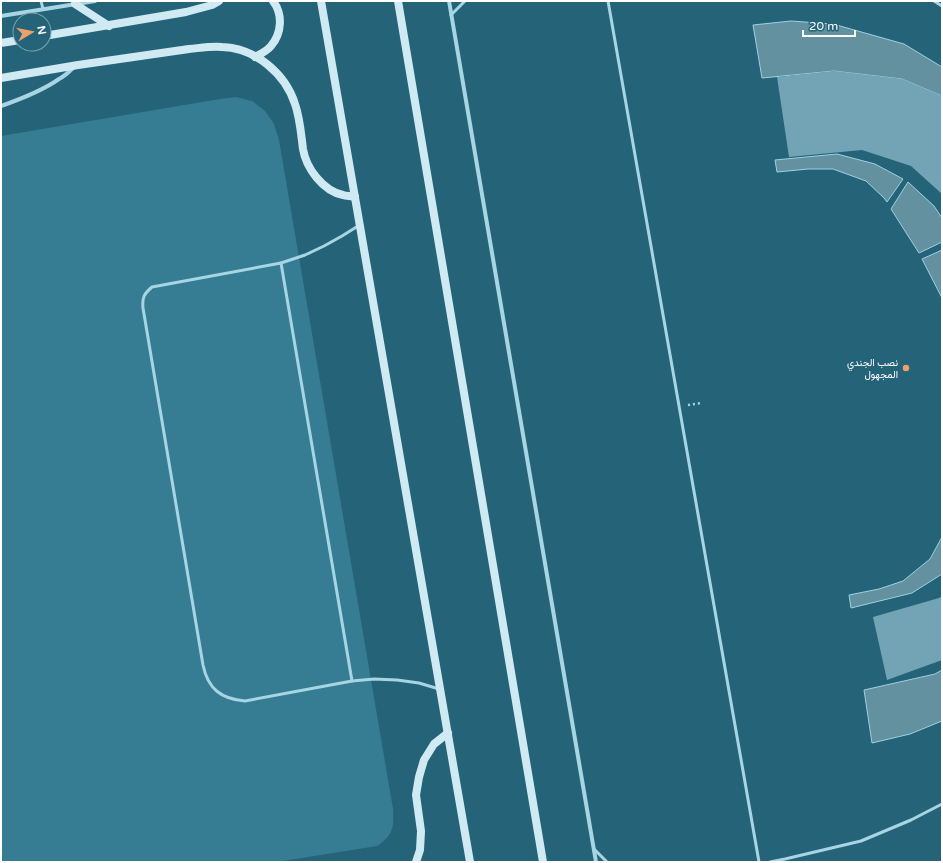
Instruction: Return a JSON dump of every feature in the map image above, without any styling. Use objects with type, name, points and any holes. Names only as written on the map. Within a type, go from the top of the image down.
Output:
[{"type":"main road","points":[[52,35],[186,12],[219,1]]},
{"type":"main road","points":[[255,57],[271,46],[276,39],[279,30],[279,12],[273,1]]},
{"type":"main road","points":[[321,1],[470,862]]},
{"type":"main road","points":[[398,1],[543,862]]},
{"type":"main road","points":[[75,4],[109,26]]},
{"type":"main road","points":[[1,43],[12,41]]},
{"type":"main road","points":[[1,78],[78,65],[206,47],[224,47],[240,50],[267,64],[279,76],[288,89],[295,103],[299,118],[303,150],[313,173],[330,190],[341,195],[355,197]]},
{"type":"main road","points":[[416,862],[420,850],[420,832],[416,795],[418,777],[424,760],[434,744],[448,733]]},
{"type":"street","points":[[1,16],[95,1]]},
{"type":"street","points":[[449,1],[596,862]]},
{"type":"street","points":[[1,106],[20,100],[41,90],[60,79],[78,65]]},
{"type":"lane","points":[[41,1],[43,9]]},
{"type":"lane","points":[[451,16],[465,1]]},
{"type":"lane","points":[[608,1],[759,862]]},
{"type":"lane","points":[[934,1],[942,6]]},
{"type":"lane","points":[[360,225],[305,255],[281,263],[152,287],[146,292],[142,300],[203,665],[205,675],[217,692],[225,697],[235,700],[245,701],[352,681],[374,679],[419,683],[440,690]]},
{"type":"lane","points":[[281,263],[352,681]]},
{"type":"lane","points":[[770,862],[862,841],[912,820],[942,804]]},
{"type":"lane","points":[[594,849],[607,862]]},
{"type":"shaded area","points":[[791,21],[833,24],[904,44],[942,67],[942,96],[902,79],[834,71],[762,78],[753,25]]},
{"type":"shaded area","points":[[236,97],[252,101],[265,111],[274,124],[279,140],[393,809],[393,826],[386,838],[377,846],[277,862],[1,862],[1,136]]},
{"type":"shaded area","points":[[837,154],[875,164],[903,179],[887,202],[866,181],[833,169],[808,169],[777,172],[775,160]]},
{"type":"shaded area","points":[[908,182],[934,206],[942,218],[942,242],[919,253],[891,209]]},
{"type":"shaded area","points":[[942,250],[942,298],[922,259]]},
{"type":"shaded area","points":[[942,537],[942,574],[912,593],[851,608],[849,595],[879,589],[903,581],[930,559]]},
{"type":"shaded area","points":[[942,670],[942,721],[910,734],[872,743],[864,690],[935,674]]},
{"type":"building","points":[[834,71],[902,79],[942,96],[942,194],[911,166],[862,150],[789,157],[777,77]]},
{"type":"building","points":[[942,596],[942,660],[887,680],[873,617]]},
{"type":"place","name":"نصب الجندي المجهول","points":[[906,368]]}]
